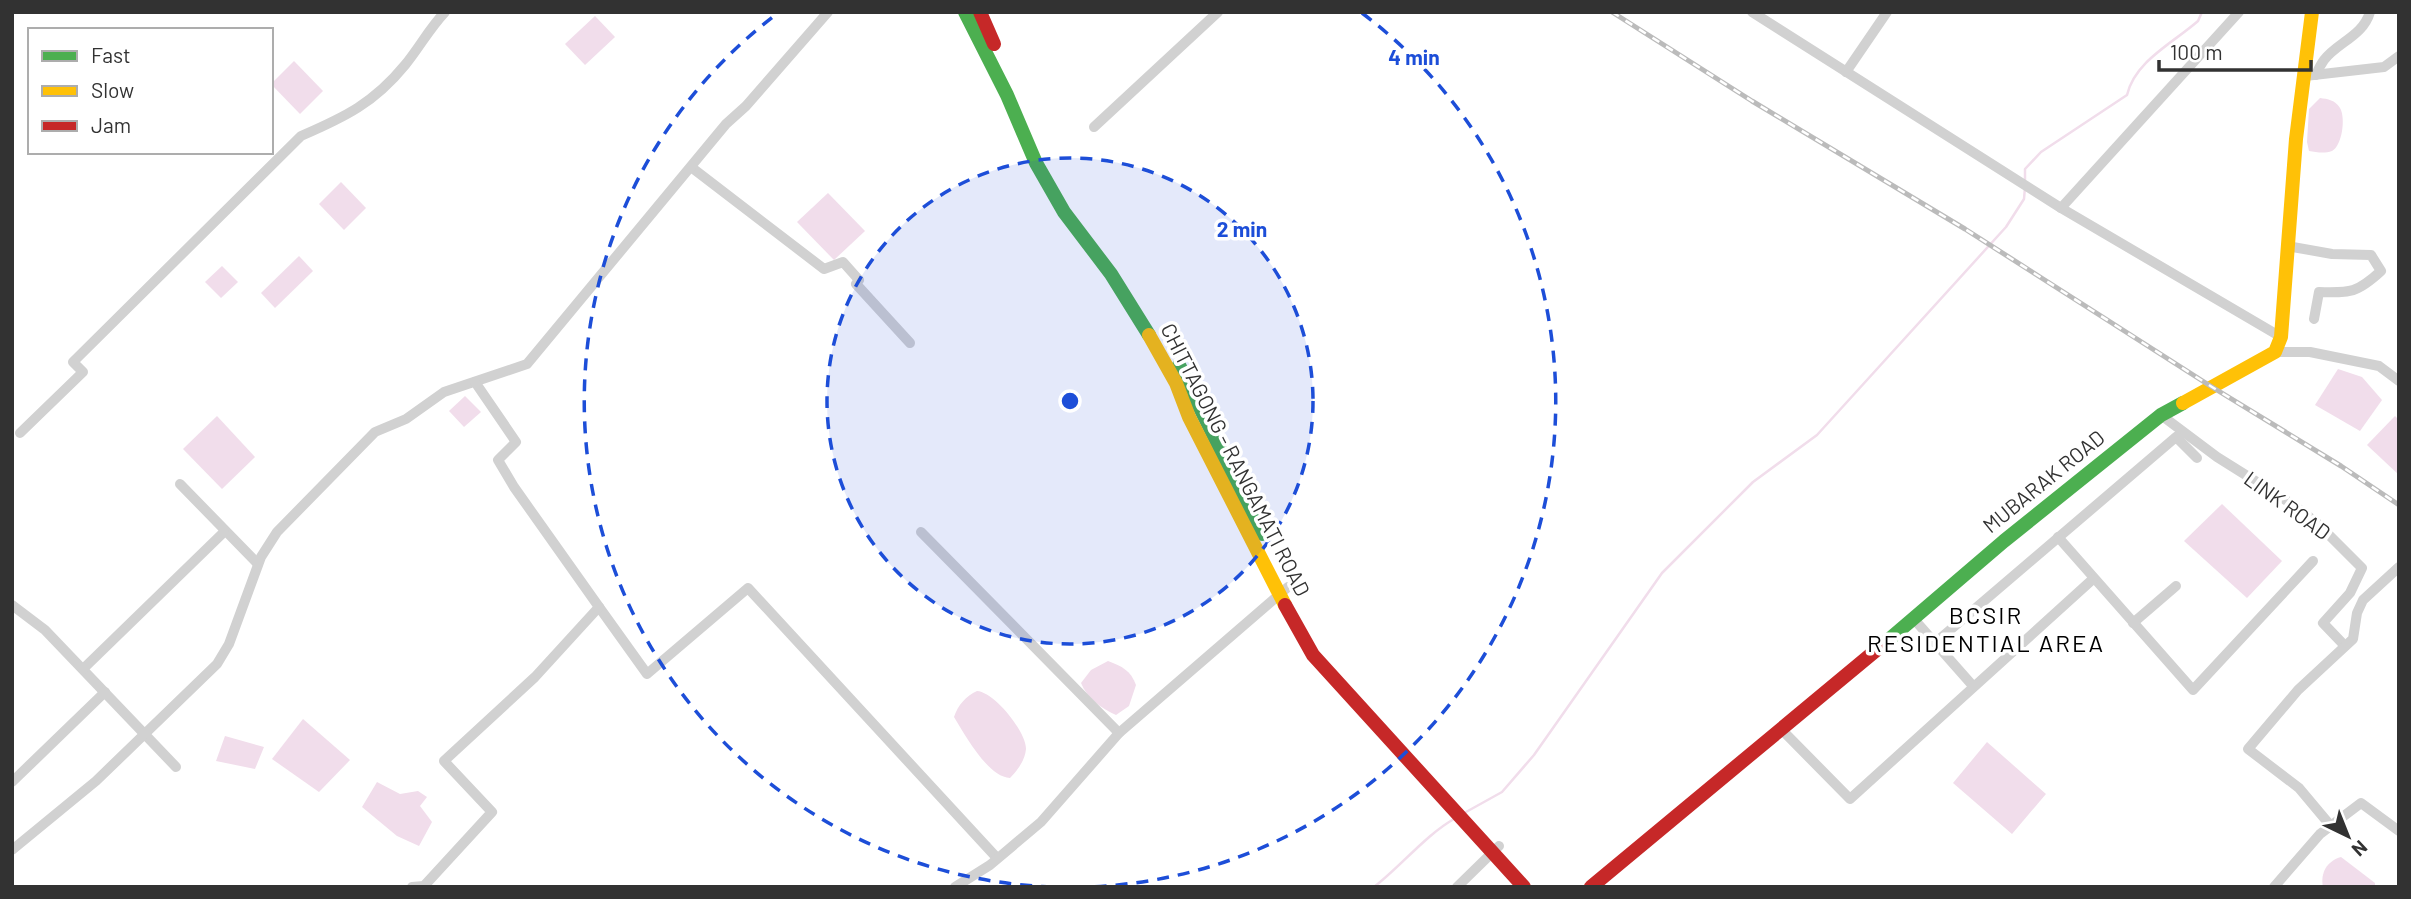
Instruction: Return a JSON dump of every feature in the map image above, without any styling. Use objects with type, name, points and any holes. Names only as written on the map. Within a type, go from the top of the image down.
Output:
[{"type":"main road","name":"CHITTAGONG - RANGAMATI ROAD","points":[[965,12],[1007,96],[1036,163],[1064,212],[1111,274],[1158,350],[1176,383],[1189,418],[1284,591],[1336,671],[1496,848],[1537,887]]},
{"type":"main road","name":"CHITTAGONG - RANGAMATI ROAD","points":[[980,12],[1059,183],[1129,285],[1185,374],[1284,591]]},
{"type":"main road","points":[[2275,352],[2281,337],[2296,139],[2310,75],[2312,12]]},
{"type":"main road","name":"MUBARAK ROAD","points":[[1591,887],[1782,730],[2004,541],[2161,415],[2275,352]]},
{"type":"main road","name":"CHITTAGONG - RANGAMATI ROAD","points":[[1496,848],[1524,887]]},
{"type":"street","points":[[20,433],[83,372],[73,362],[301,136],[367,103],[406,63],[444,12]]},
{"type":"street","points":[[12,850],[96,781],[216,664],[229,644],[258,564],[277,532],[375,432],[406,419],[444,392],[527,364],[726,124],[746,106],[828,12]]},
{"type":"street","points":[[1094,127],[1218,12]]},
{"type":"street","points":[[1752,12],[2061,208],[2281,337]]},
{"type":"street","points":[[1846,72],[1887,12]]},
{"type":"street","points":[[2061,208],[2239,12]]},
{"type":"street","points":[[2310,75],[2325,59],[2350,40],[2367,22],[2370,12]]},
{"type":"street","points":[[2310,75],[2384,67],[2399,57]]},
{"type":"street","points":[[691,167],[824,269],[843,262],[859,279],[856,284],[910,343]]},
{"type":"street","points":[[2287,247],[2332,254],[2371,255],[2381,271],[2365,285],[2347,293],[2319,292],[2314,319]]},
{"type":"street","points":[[2275,352],[2310,352],[2379,366],[2399,381]]},
{"type":"street","points":[[475,382],[516,442],[498,460],[514,487],[647,674],[748,588],[997,858]]},
{"type":"street","name":"LINK ROAD","points":[[2161,415],[2217,457],[2317,523],[2362,568],[2350,593],[2323,624],[2345,646]]},
{"type":"street","points":[[1936,642],[2176,437],[2197,458]]},
{"type":"street","points":[[180,484],[258,564]]},
{"type":"street","points":[[83,669],[224,532]]},
{"type":"street","points":[[921,532],[1119,733]]},
{"type":"street","points":[[2058,537],[2193,690],[2313,561]]},
{"type":"street","points":[[2330,825],[2299,789],[2248,749],[2298,690],[2353,639],[2357,613],[2363,600],[2399,567]]},
{"type":"street","points":[[1782,730],[1850,799],[2093,579]]},
{"type":"street","points":[[2133,623],[2176,586]]},
{"type":"street","points":[[955,887],[997,858],[1041,822],[1119,733],[1284,591]]},
{"type":"street","points":[[12,605],[45,630],[176,767]]},
{"type":"street","points":[[412,887],[424,886],[492,812],[444,761],[535,677],[599,607]]},
{"type":"street","points":[[1913,618],[1973,686]]},
{"type":"street","points":[[12,782],[105,692]]},
{"type":"street","points":[[2274,887],[2330,825],[2361,803],[2399,831]]},
{"type":"street","points":[[1457,887],[1496,848]]},
{"type":"shaded area","points":[[595,16],[615,37],[585,65],[565,44]]},
{"type":"shaded area","points":[[294,61],[323,91],[300,114],[273,86],[273,82]]},
{"type":"shaded area","points":[[2320,98],[2336,103],[2343,118],[2338,144],[2332,151],[2320,153],[2309,151],[2307,142],[2309,109]]},
{"type":"shaded area","points":[[341,182],[366,208],[344,230],[319,204]]},
{"type":"shaded area","points":[[828,193],[865,231],[834,260],[797,222]]},
{"type":"shaded area","points":[[299,256],[313,271],[275,308],[261,293]]},
{"type":"shaded area","points":[[222,266],[238,282],[221,298],[205,282]]},
{"type":"shaded area","points":[[2338,369],[2362,377],[2382,400],[2360,431],[2315,405]]},
{"type":"shaded area","points":[[465,396],[481,412],[464,427],[449,411]]},
{"type":"shaded area","points":[[217,416],[255,457],[222,489],[183,449]]},
{"type":"shaded area","points":[[2395,416],[2399,420],[2399,475],[2367,445]]},
{"type":"shaded area","points":[[2222,504],[2282,561],[2247,598],[2184,541]]},
{"type":"shaded area","points":[[1108,661],[1125,670],[1136,685],[1129,706],[1116,715],[1095,702],[1081,683],[1091,670]]},
{"type":"shaded area","points":[[977,691],[1000,705],[1025,741],[1024,757],[1010,778],[994,771],[986,763],[954,717],[963,701]]},
{"type":"shaded area","points":[[303,719],[350,760],[319,792],[272,759]]},
{"type":"shaded area","points":[[225,736],[264,747],[255,769],[216,761]]},
{"type":"shaded area","points":[[1987,742],[2046,794],[2012,834],[1953,783]]},
{"type":"shaded area","points":[[377,782],[400,794],[418,791],[427,797],[420,806],[432,822],[419,846],[397,836],[362,807]]},
{"type":"shaded area","points":[[2341,857],[2375,883],[2375,887],[2323,887],[2326,868]]},
{"type":"waterway","points":[[2025,180],[2025,169],[2041,152],[2127,95],[2131,83],[2146,62],[2198,21],[2202,12]]},
{"type":"waterway","points":[[1466,812],[1502,792],[1534,755],[1662,573],[1753,482],[1817,435],[2006,227],[2024,199],[2025,187]]},
{"type":"waterway","points":[[1374,887],[1434,833],[1454,819]]},
{"type":"railway","points":[[1612,12],[1752,101],[1965,229],[2399,505]]},
{"type":"traffic: fast","points":[[965,12],[1007,95],[1036,163],[1064,212],[1111,274],[1149,335]]},
{"type":"traffic: fast","points":[[1179,365],[1262,534]]},
{"type":"traffic: fast","points":[[1886,642],[2004,541],[2161,415],[2183,403]]},
{"type":"traffic: slow","points":[[2183,403],[2275,352],[2281,337],[2296,139],[2312,12]]},
{"type":"traffic: slow","points":[[1149,335],[1176,383],[1189,417],[1285,605]]},
{"type":"traffic: jam","points":[[980,12],[994,44]]},
{"type":"traffic: jam","points":[[1285,605],[1313,655],[1524,887]]},
{"type":"traffic: jam","points":[[1591,887],[1886,642]]},
{"type":"district","name":"BCSIR RESIDENTIAL AREA","points":[[1986,630]]}]
